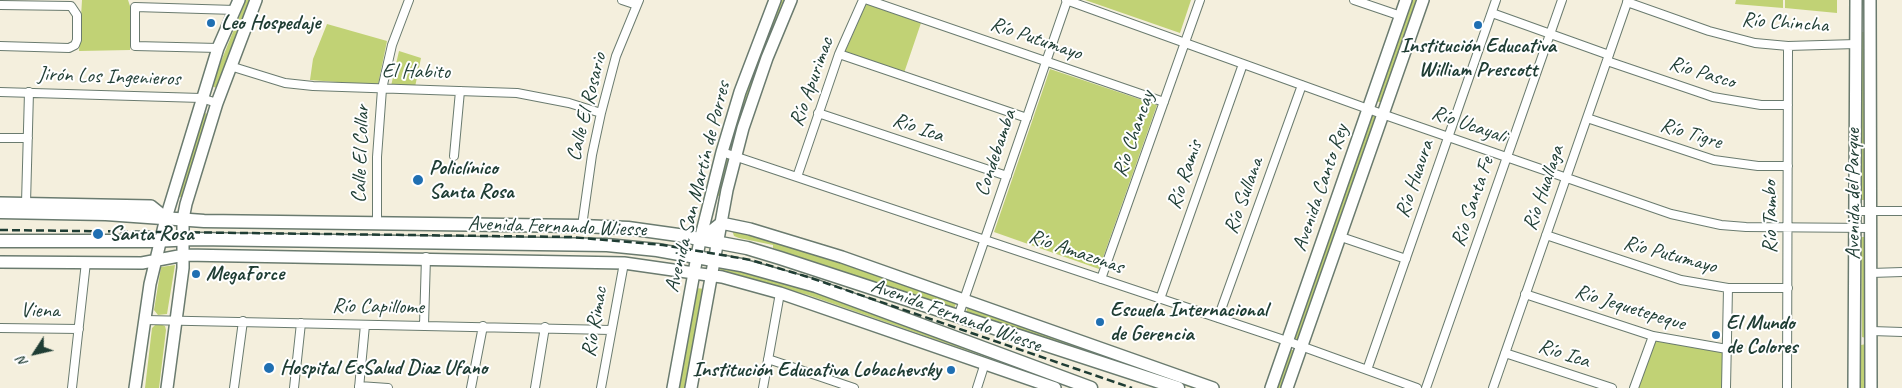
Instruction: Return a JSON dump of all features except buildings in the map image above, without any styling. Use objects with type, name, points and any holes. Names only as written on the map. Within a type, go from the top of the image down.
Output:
[{"type":"main road","points":[[167,388],[184,255],[183,219],[186,204],[217,103],[256,0]]},
{"type":"main road","name":"Avenida San Martín de Porres","points":[[673,388],[700,240],[722,152],[740,92],[775,0]]},
{"type":"main road","name":"Avenida San Martín de Porres","points":[[691,388],[724,206],[743,128],[767,58],[791,0]]},
{"type":"main road","name":"Avenida Canto Rey","points":[[1271,388],[1406,0]]},
{"type":"main road","name":"Avenida Canto Rey","points":[[1288,388],[1422,0]]},
{"type":"main road","name":"Avenida del Parque","points":[[1854,388],[1856,0]]},
{"type":"main road","name":"Avenida del Parque","points":[[1870,0],[1871,388]]},
{"type":"main road","points":[[135,388],[155,260],[166,218],[218,48],[237,5]]},
{"type":"main road","points":[[182,164],[197,168]]},
{"type":"main road","name":"Avenida Fernando Wiesse","points":[[0,203],[26,202],[151,206],[166,218]]},
{"type":"main road","points":[[171,202],[186,204]]},
{"type":"main road","points":[[710,202],[724,206]]},
{"type":"main road","name":"Avenida Fernando Wiesse","points":[[0,212],[376,224],[628,228],[717,242],[780,258],[1178,388]]},
{"type":"main road","points":[[700,240],[721,222]]},
{"type":"main road","name":"Avenida Fernando Wiesse","points":[[721,222],[750,229],[842,258],[1212,388]]},
{"type":"main road","name":"Avenida Fernando Wiesse","points":[[0,241],[160,241],[184,239],[607,245],[697,256],[772,272],[816,286],[1091,388]]},
{"type":"main road","name":"Avenida Fernando Wiesse","points":[[0,262],[142,263],[184,255],[426,257],[624,263],[712,275],[780,292],[1055,388]]},
{"type":"street","name":"Calle El Collar","points":[[376,224],[377,157],[382,89],[392,45],[409,0]]},
{"type":"street","points":[[622,0],[638,3]]},
{"type":"street","name":"Río Apurimac","points":[[797,177],[839,54],[863,0]]},
{"type":"street","name":"Río Putumayo","points":[[868,0],[1164,102]]},
{"type":"street","name":"Condebamba","points":[[958,317],[1067,0]]},
{"type":"street","name":"Río Ucayali","points":[[1067,0],[1382,114],[1671,214],[1696,220],[1746,227],[1788,229],[1871,228]]},
{"type":"street","name":"Río Chancay","points":[[1101,279],[1200,0]]},
{"type":"street","points":[[1354,0],[1401,16]]},
{"type":"street","name":"Río Huaura","points":[[1366,370],[1496,0]]},
{"type":"street","name":"Río Santa Fe","points":[[1426,388],[1562,0]]},
{"type":"street","name":"Río Chincha","points":[[1628,1],[1730,37],[1788,46],[1856,44]]},
{"type":"street","name":"Río Huallaga","points":[[1493,388],[1628,1]]},
{"type":"street","name":"Calle El Rosario","points":[[582,226],[600,114],[616,56],[638,3]]},
{"type":"street","points":[[0,5],[71,6],[75,9],[77,40],[69,48],[0,46]]},
{"type":"street","points":[[218,48],[135,46],[135,7],[237,5]]},
{"type":"street","name":"Río Pasco","points":[[1492,14],[1550,34],[1713,98],[1740,103],[1788,105]]},
{"type":"street","name":"Río Tambo","points":[[1787,388],[1788,46]]},
{"type":"street","points":[[839,54],[1027,118]]},
{"type":"street","name":"Río Ramis","points":[[1160,299],[1242,64]]},
{"type":"street","name":"El Habito","points":[[230,66],[286,83],[382,89],[460,91],[546,98],[600,114]]},
{"type":"street","name":"Río Sullana","points":[[1218,318],[1302,85]]},
{"type":"street","points":[[454,156],[460,91]]},
{"type":"street","name":"Jirón Los Ingenieros","points":[[0,92],[202,98],[217,103]]},
{"type":"street","points":[[26,202],[29,92]]},
{"type":"street","name":"Río Ica","points":[[818,113],[1007,176]]},
{"type":"street","name":"Río Tigre","points":[[1587,118],[1714,160],[1758,166],[1788,166]]},
{"type":"street","points":[[0,138],[28,138]]},
{"type":"street","name":"Río Amazonas","points":[[722,152],[1302,346],[1417,388]]},
{"type":"street","points":[[1855,211],[1902,211]]},
{"type":"street","name":"Río Putumayo","points":[[1546,235],[1681,280],[1728,288],[1788,288]]},
{"type":"street","points":[[1344,238],[1406,259]]},
{"type":"street","points":[[424,325],[426,257]]},
{"type":"street","points":[[72,388],[86,262]]},
{"type":"street","name":"Río Rimac","points":[[600,388],[624,263]]},
{"type":"street","points":[[1871,272],[1902,272]]},
{"type":"street","points":[[1726,388],[1728,288]]},
{"type":"street","points":[[763,388],[780,292]]},
{"type":"street","name":"Río Jequetepeque","points":[[1526,294],[1653,336],[1727,349]]},
{"type":"street","name":"Río Capillome","points":[[145,320],[545,327],[611,330]]},
{"type":"street","points":[[234,388],[242,322]]},
{"type":"street","points":[[294,388],[302,323]]},
{"type":"street","points":[[365,325],[359,387],[388,388]]},
{"type":"street","points":[[471,388],[483,326]]},
{"type":"street","points":[[535,388],[545,327]]},
{"type":"street","name":"Viena","points":[[0,328],[79,329]]},
{"type":"street","points":[[1872,331],[1902,332]]},
{"type":"street","points":[[1634,388],[1653,336]]},
{"type":"street","name":"Río Ica","points":[[1505,353],[1612,388]]},
{"type":"street","points":[[768,359],[832,384],[854,388]]},
{"type":"street","points":[[977,388],[985,363]]},
{"type":"green space","points":[[82,0],[128,0],[131,9],[130,50],[79,51]]},
{"type":"green space","points":[[246,0],[250,0],[217,88],[211,86]]},
{"type":"green space","points":[[779,0],[788,0],[734,148],[728,146],[746,86]]},
{"type":"green space","points":[[1085,0],[1191,0],[1180,33]]},
{"type":"green space","points":[[1410,0],[1420,0],[1382,103],[1376,100]]},
{"type":"green space","points":[[1736,0],[1783,0],[1783,8],[1735,4]]},
{"type":"green space","points":[[1785,0],[1837,0],[1837,13],[1785,8]]},
{"type":"green space","points":[[866,4],[921,23],[904,73],[845,52]]},
{"type":"green space","points":[[327,24],[387,41],[378,85],[310,80],[313,59]]},
{"type":"green space","points":[[1862,32],[1867,32],[1867,200],[1861,200]]},
{"type":"green space","points":[[399,51],[421,58],[415,87],[391,86]]},
{"type":"green space","points":[[1050,69],[1157,105],[1099,269],[994,232]]},
{"type":"green space","points":[[204,112],[208,115],[183,198],[177,196]]},
{"type":"green space","points":[[1370,114],[1377,116],[1301,339],[1293,339]]},
{"type":"green space","points":[[726,158],[732,160],[722,197],[715,195]]},
{"type":"green space","points":[[732,230],[812,250],[957,300],[954,309],[787,253],[773,248],[773,245],[739,238],[734,236]]},
{"type":"green space","points":[[1861,237],[1866,237],[1866,338],[1862,337]]},
{"type":"green space","points":[[175,265],[167,314],[158,315],[154,310],[161,267]]},
{"type":"green space","points":[[721,265],[790,282],[1050,376],[1049,379],[808,295],[719,272]]},
{"type":"green space","points":[[695,288],[706,289],[688,388],[677,388]]},
{"type":"green space","points":[[968,304],[1209,388],[1192,388],[966,314]]},
{"type":"green space","points":[[157,323],[165,326],[166,330],[159,388],[145,388],[152,328]]},
{"type":"green space","points":[[1653,336],[1727,349],[1726,388],[1634,388]]},
{"type":"green space","points":[[1866,344],[1866,388],[1861,388],[1861,345]]},
{"type":"green space","points":[[1289,350],[1293,350],[1296,354],[1283,388],[1274,388]]},
{"type":"railway","points":[[0,230],[571,237],[663,245],[751,260],[808,277],[1132,388]]},
{"type":"place","name":"Leo Hospedaje","points":[[211,23]]},
{"type":"place","name":"Institución Educativa William Prescott","points":[[1478,25]]},
{"type":"place","name":"Policlínico Santa Rosa","points":[[418,180]]},
{"type":"place","name":"Santa Rosa","points":[[98,234]]},
{"type":"place","name":"MegaForce","points":[[196,274]]},
{"type":"place","name":"Escuela Internacional de Gerencia","points":[[1100,322]]},
{"type":"place","name":"El Mundo de Colores","points":[[1716,335]]},
{"type":"place","name":"Hospital EsSalud Diaz Ufano","points":[[269,368]]},
{"type":"place","name":"Institución Educativa Lobachevsky","points":[[951,370]]}]
